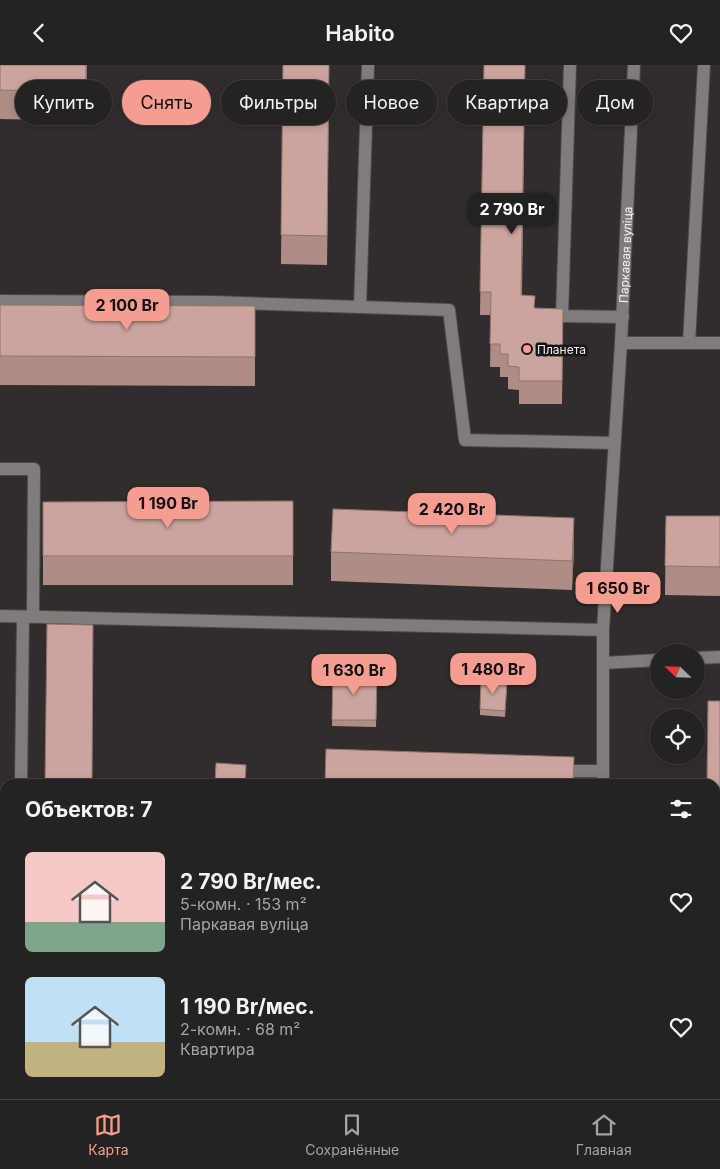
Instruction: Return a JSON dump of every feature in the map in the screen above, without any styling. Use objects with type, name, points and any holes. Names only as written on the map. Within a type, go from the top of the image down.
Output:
[{"type":"street","points":[[360,307],[368,65]]},
{"type":"street","points":[[570,65],[562,316],[623,317]]},
{"type":"street","name":"Паркавая вуліца","points":[[603,777],[603,630],[623,317],[634,65]]},
{"type":"street","points":[[689,343],[704,65]]},
{"type":"street","points":[[0,301],[213,302],[449,310],[465,440],[614,443]]},
{"type":"street","points":[[621,343],[720,343]]},
{"type":"street","points":[[0,469],[34,469],[21,779]]},
{"type":"street","points":[[0,616],[603,630]]},
{"type":"street","points":[[705,658],[720,657]]},
{"type":"street","points":[[603,663],[650,660]]},
{"type":"street","points":[[544,771],[603,777]]},
{"type":"building","points":[[0,65],[86,65],[86,80],[15,80],[15,90],[0,90]]},
{"type":"building","points":[[283,65],[329,65],[329,80],[283,80]]},
{"type":"building","points":[[484,65],[525,65],[525,80],[484,80]]},
{"type":"building","points":[[282,125],[328,125],[327,236],[281,235]]},
{"type":"building","points":[[483,125],[524,125],[521,295],[535,296],[534,308],[563,309],[562,381],[519,381],[519,367],[508,366],[508,354],[500,354],[500,344],[490,344],[491,292],[480,292]]},
{"type":"building","points":[[0,305],[255,306],[255,357],[0,356]]},
{"type":"building","points":[[293,501],[293,556],[43,556],[43,502]]},
{"type":"building","points":[[333,509],[574,518],[572,561],[331,552]]},
{"type":"building","points":[[666,516],[720,516],[720,567],[665,566]]},
{"type":"building","points":[[47,624],[93,625],[92,779],[45,779]]},
{"type":"building","points":[[333,671],[377,672],[376,720],[332,720]]},
{"type":"building","points":[[481,679],[507,681],[505,711],[480,709]]},
{"type":"building","points":[[708,701],[720,701],[720,779],[707,779]]},
{"type":"building","points":[[326,749],[574,757],[573,779],[325,779]]},
{"type":"building","points":[[216,763],[246,765],[245,779],[215,779]]},
{"type":"place","name":"Планета","points":[[527,349]]}]
